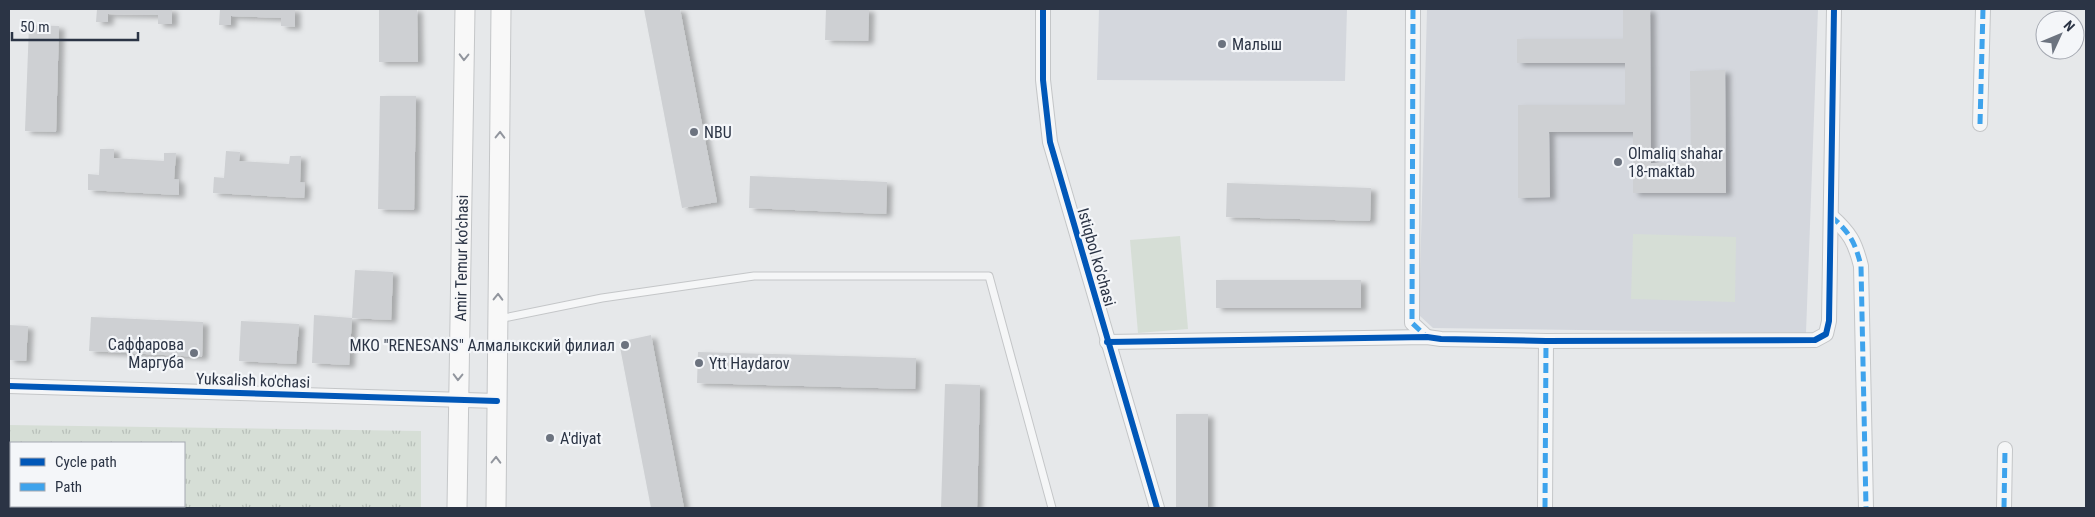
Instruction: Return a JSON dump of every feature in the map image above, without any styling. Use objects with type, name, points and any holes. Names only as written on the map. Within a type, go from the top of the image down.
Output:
[{"type":"main road","name":"Amir Temur ko'chasi","points":[[457,508],[466,9]]},
{"type":"main road","points":[[496,508],[501,9]]},
{"type":"street","name":"Istiqbol ko'chasi","points":[[1043,9],[1043,80],[1050,142],[1157,508]]},
{"type":"street","points":[[1413,9],[1412,322],[1427,337]]},
{"type":"street","points":[[1108,342],[1427,337],[1441,339],[1546,341],[1815,340],[1826,334],[1830,320],[1834,9]]},
{"type":"street","points":[[1980,124],[1983,9]]},
{"type":"street","points":[[1831,216],[1848,232],[1856,246],[1861,266],[1866,508]]},
{"type":"street","points":[[1545,508],[1546,341]]},
{"type":"street","name":"Yuksalish ko'chasi","points":[[9,386],[497,401]]},
{"type":"street","points":[[2004,508],[2005,448]]},
{"type":"lane","points":[[498,320],[602,298],[754,276],[989,276],[1052,508]]},
{"type":"shaded area","name":"Малыш","points":[[1099,9],[1347,9],[1345,81],[1097,80]]},
{"type":"shaded area","name":"Olmaliq shahar 18-maktab","points":[[1427,9],[1818,9],[1806,333],[1433,328],[1419,315]]},
{"type":"green space","points":[[1633,234],[1736,237],[1735,302],[1631,299]]},
{"type":"green space","points":[[1180,236],[1188,329],[1138,333],[1130,240]]},
{"type":"green space","points":[[9,425],[421,431],[421,508],[9,508]]},
{"type":"building","points":[[97,9],[172,9],[172,24],[158,24],[158,15],[108,14],[108,22],[96,22]]},
{"type":"building","points":[[220,9],[295,9],[295,27],[281,26],[281,18],[231,16],[231,25],[219,25]]},
{"type":"building","points":[[379,9],[417,9],[418,62],[379,62]]},
{"type":"building","points":[[644,9],[680,9],[717,202],[682,208]]},
{"type":"building","points":[[826,9],[869,9],[868,41],[825,40]]},
{"type":"building","points":[[1623,9],[1650,9],[1651,163],[1691,163],[1690,71],[1725,70],[1726,193],[1633,193],[1633,132],[1549,132],[1550,197],[1518,198],[1518,105],[1625,105],[1625,63],[1517,63],[1517,39],[1623,39]]},
{"type":"building","points":[[29,25],[59,26],[56,132],[25,131]]},
{"type":"building","points":[[380,96],[416,96],[414,210],[378,209]]},
{"type":"building","points":[[100,149],[114,149],[114,158],[164,161],[164,153],[176,153],[174,179],[179,180],[179,195],[88,190],[88,174],[99,175]]},
{"type":"building","points":[[226,151],[240,152],[239,161],[289,164],[290,156],[301,156],[300,182],[305,183],[304,198],[213,193],[214,177],[224,178]]},
{"type":"building","points":[[750,176],[887,182],[886,214],[749,208]]},
{"type":"building","points":[[1227,183],[1371,188],[1370,221],[1226,217]]},
{"type":"building","points":[[355,270],[393,272],[391,320],[352,318]]},
{"type":"building","points":[[1216,280],[1361,280],[1361,308],[1216,308]]},
{"type":"building","points":[[314,315],[352,318],[349,365],[312,363]]},
{"type":"building","points":[[91,317],[203,322],[202,357],[89,351]]},
{"type":"building","points":[[241,321],[299,324],[296,364],[239,361]]},
{"type":"building","points":[[9,325],[28,326],[26,361],[9,360]]},
{"type":"building","points":[[651,335],[684,508],[651,508],[619,342]]},
{"type":"building","points":[[698,352],[916,358],[915,389],[697,383]]},
{"type":"building","points":[[945,384],[980,385],[977,508],[941,508]]},
{"type":"building","points":[[1176,414],[1208,414],[1208,508],[1176,508]]},
{"type":"marked path","points":[[1413,9],[1412,323],[1427,337]]},
{"type":"marked path","points":[[1980,124],[1983,9]]},
{"type":"marked path","points":[[1831,216],[1851,238],[1861,266],[1866,508]]},
{"type":"marked path","points":[[1545,508],[1546,341]]},
{"type":"marked path","points":[[2004,508],[2005,449]]},
{"type":"cycle path","points":[[1043,9],[1043,80],[1050,142],[1157,508]]},
{"type":"cycle path","points":[[1107,342],[1427,337],[1441,339],[1546,341],[1815,340],[1826,334],[1829,321],[1834,9]]},
{"type":"cycle path","points":[[9,386],[497,401]]},
{"type":"place","name":"Малыш","points":[[1222,44]]},
{"type":"place","name":"NBU","points":[[694,132]]},
{"type":"place","name":"Olmaliq shahar 18-maktab","points":[[1618,162]]},
{"type":"place","name":"МКО \"RENESANS\" Алмалыкский филиал","points":[[625,345]]},
{"type":"place","name":"Саффарова Маргуба","points":[[194,353]]},
{"type":"place","name":"Ytt Haydarov","points":[[699,363]]},
{"type":"place","name":"A'diyat","points":[[550,438]]}]
